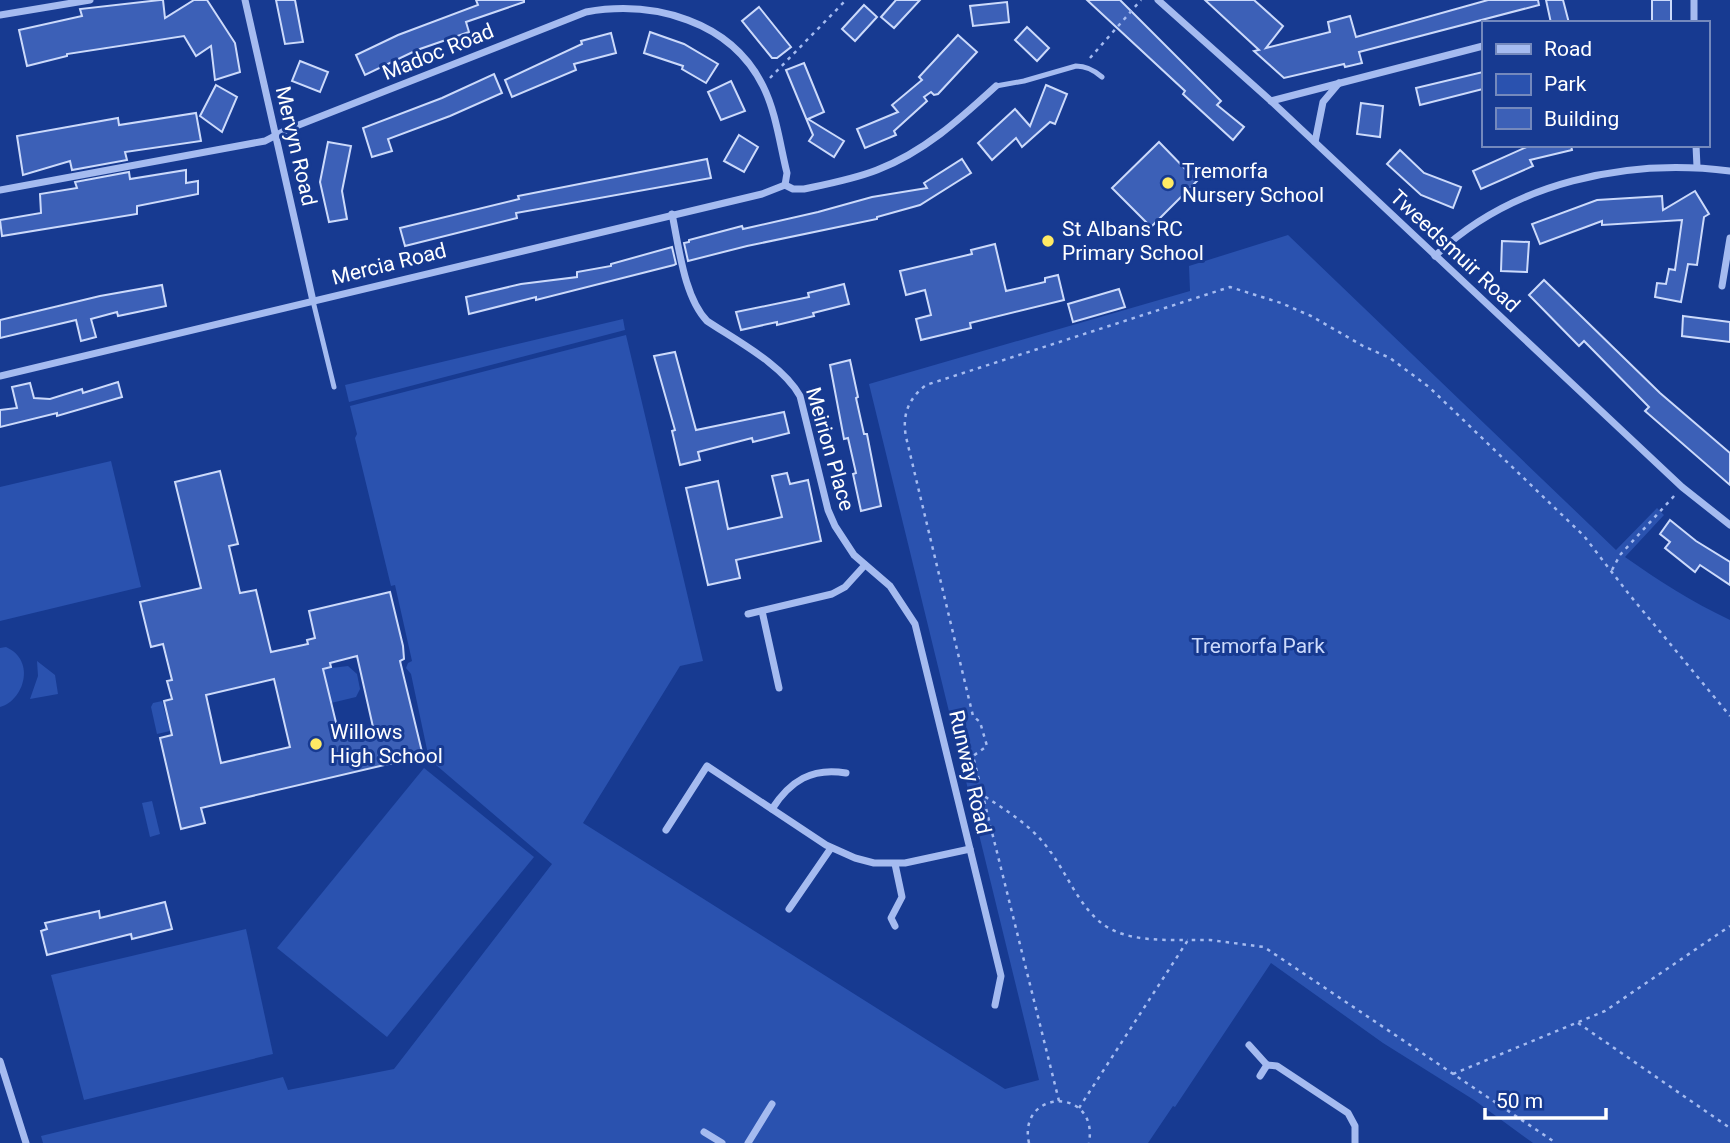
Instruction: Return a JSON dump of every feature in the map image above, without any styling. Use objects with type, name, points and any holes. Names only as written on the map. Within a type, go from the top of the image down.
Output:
[{"type":"street","points":[[0,15],[90,0]]},
{"type":"street","name":"Mervyn Road","points":[[246,0],[313,301]]},
{"type":"street","name":"Tweedsmuir Road","points":[[1158,0],[1271,101],[1682,487],[1730,526]]},
{"type":"street","points":[[1694,0],[1694,21]]},
{"type":"street","name":"Madoc Road","points":[[0,190],[265,141],[575,16],[614,6],[631,5],[666,10],[703,24],[725,37],[739,50],[769,100],[787,173],[785,185]]},
{"type":"street","points":[[1271,101],[1482,46]]},
{"type":"street","points":[[1315,142],[1323,102],[1340,82]]},
{"type":"street","name":"Mercia Road","points":[[0,376],[779,189],[785,185],[804,190],[875,171],[940,136],[996,86]]},
{"type":"street","points":[[1696,147],[1697,167]]},
{"type":"street","points":[[1435,256],[1471,226],[1550,187],[1604,173],[1665,167],[1730,171]]},
{"type":"street","name":"Meirion Place","points":[[672,214],[690,291],[700,313],[707,321],[781,373],[800,396],[828,510],[842,539],[865,565]]},
{"type":"street","points":[[1722,286],[1730,238]]},
{"type":"street","points":[[748,614],[832,594],[845,587],[865,565]]},
{"type":"street","name":"Runway Road","points":[[865,565],[890,586],[915,624],[1002,976],[995,1005]]},
{"type":"street","points":[[762,611],[779,688]]},
{"type":"street","points":[[666,830],[707,766],[840,853],[874,863],[895,864],[971,849]]},
{"type":"street","points":[[772,809],[789,786],[799,779],[833,771],[846,773]]},
{"type":"street","points":[[789,909],[831,848]]},
{"type":"street","points":[[895,864],[902,897],[891,918],[895,926]]},
{"type":"street","points":[[1249,1045],[1267,1065],[1278,1066],[1348,1113],[1355,1126],[1355,1143]]},
{"type":"street","points":[[0,1061],[26,1143]]},
{"type":"street","points":[[1260,1076],[1267,1065]]},
{"type":"street","points":[[748,1143],[772,1104]]},
{"type":"street","points":[[704,1132],[722,1143]]},
{"type":"lane","points":[[996,86],[1083,66],[1102,77]]},
{"type":"lane","points":[[313,301],[334,387]]},
{"type":"path","points":[[763,86],[846,0]]},
{"type":"path","points":[[1083,66],[1141,0]]},
{"type":"path","points":[[1059,1101],[973,756],[987,746],[981,722],[973,716],[904,424],[906,411],[917,392],[926,385],[1230,287],[1281,303],[1311,316],[1408,370],[1569,521],[1730,716]]},
{"type":"path","points":[[1612,570],[1620,555],[1682,487]]},
{"type":"path","points":[[959,802],[984,796],[1032,830],[1093,914],[1105,925],[1133,936],[1152,939],[1210,940],[1264,947],[1556,1143]]},
{"type":"path","points":[[1453,1074],[1605,1011],[1730,926]]},
{"type":"path","points":[[1079,1108],[1188,940]]},
{"type":"path","points":[[1578,1023],[1730,1128]]},
{"type":"path","points":[[1029,1143],[1027,1132],[1033,1114],[1049,1102],[1059,1101],[1079,1108],[1089,1122],[1089,1143]]},
{"type":"green space","name":"Tremorfa Park","points":[[1288,235],[1616,550],[1657,508],[1664,515],[1625,557],[1676,591],[1730,620],[1730,1143],[1533,1143],[1474,1100],[1383,1043],[1271,963],[1148,1143],[43,1143],[41,1136],[283,1077],[288,1090],[394,1069],[552,864],[429,759],[411,674],[406,668],[412,661],[395,585],[391,586],[355,438],[357,434],[350,406],[626,335],[703,661],[680,666],[583,823],[1005,1089],[1039,1080],[869,384],[1190,291],[1189,266]]},
{"type":"green space","points":[[623,319],[625,330],[349,402],[345,385]]},
{"type":"green space","points":[[111,461],[141,587],[0,621],[0,487]]},
{"type":"green space","points":[[6,647],[16,653],[24,671],[20,689],[15,697],[0,707],[0,648]]},
{"type":"green space","points":[[37,661],[55,675],[58,694],[30,699],[38,676]]},
{"type":"green space","points":[[348,666],[357,674],[360,689],[356,697],[331,703],[323,669]]},
{"type":"green space","points":[[162,701],[170,731],[157,734],[151,707],[153,703]]},
{"type":"green space","points":[[424,768],[534,857],[387,1037],[277,948]]},
{"type":"green space","points":[[152,801],[160,834],[150,837],[142,803]]},
{"type":"green space","points":[[246,929],[273,1054],[84,1100],[51,975]]},
{"type":"building","points":[[163,0],[165,18],[194,0],[207,0],[235,43],[240,72],[215,80],[211,46],[196,56],[184,36],[67,54],[27,66],[19,30],[82,16],[80,9]]},
{"type":"building","points":[[276,0],[295,0],[303,42],[285,44]]},
{"type":"building","points":[[476,0],[524,2],[466,22],[469,32],[417,50],[365,75],[356,55],[398,35],[478,5]]},
{"type":"building","points":[[896,0],[920,0],[894,28],[881,17]]},
{"type":"building","points":[[1087,0],[1120,0],[1221,101],[1217,105],[1244,127],[1233,140],[1183,94],[1185,91]]},
{"type":"building","points":[[1205,0],[1254,0],[1283,26],[1266,48],[1330,32],[1328,22],[1350,16],[1356,37],[1488,0],[1538,0],[1539,5],[1359,52],[1362,63],[1345,67],[1344,64],[1284,78],[1254,51],[1259,50]]},
{"type":"building","points":[[1546,0],[1563,0],[1568,21],[1551,21]]},
{"type":"building","points":[[1652,0],[1671,0],[1671,21],[1652,21]]},
{"type":"building","points":[[1007,2],[1009,22],[973,26],[970,6]]},
{"type":"building","points":[[864,5],[877,17],[855,41],[842,29]]},
{"type":"building","points":[[759,7],[791,47],[777,58],[772,58],[742,21]]},
{"type":"building","points":[[1027,27],[1049,48],[1037,61],[1015,40]]},
{"type":"building","points":[[650,32],[684,44],[718,64],[706,83],[682,69],[683,66],[644,53]]},
{"type":"building","points":[[611,33],[616,53],[574,64],[576,70],[512,97],[505,80],[582,44],[581,41]]},
{"type":"building","points":[[958,35],[977,52],[938,94],[931,92],[924,97],[927,101],[894,131],[896,135],[865,148],[857,129],[898,112],[892,105],[922,80],[919,77]]},
{"type":"building","points":[[300,61],[328,72],[320,92],[292,81]]},
{"type":"building","points":[[804,63],[824,112],[808,119],[844,141],[834,157],[809,141],[813,135],[786,70]]},
{"type":"building","points":[[1482,72],[1482,89],[1420,105],[1416,88]]},
{"type":"building","points":[[494,74],[502,93],[388,139],[392,151],[372,157],[363,128],[442,98]]},
{"type":"building","points":[[731,81],[745,111],[721,120],[708,92]]},
{"type":"building","points":[[216,85],[237,97],[222,132],[200,116]]},
{"type":"building","points":[[1046,85],[1067,94],[1055,124],[1050,122],[1022,147],[1016,138],[992,160],[978,143],[1015,109],[1030,126]]},
{"type":"building","points":[[1361,103],[1383,106],[1380,137],[1357,134]]},
{"type":"building","points":[[196,113],[201,141],[125,152],[127,160],[72,170],[70,161],[23,175],[17,136],[118,118],[119,125]]},
{"type":"building","points":[[739,135],[758,147],[744,172],[724,161]]},
{"type":"building","points":[[328,142],[351,146],[342,191],[347,219],[329,222],[320,182]]},
{"type":"building","points":[[1159,142],[1197,181],[1151,227],[1112,188]]},
{"type":"building","points":[[1527,147],[1571,147],[1572,150],[1530,160],[1533,166],[1481,189],[1473,171]]},
{"type":"building","points":[[1400,150],[1424,173],[1461,187],[1453,208],[1421,195],[1387,164]]},
{"type":"building","points":[[707,159],[711,178],[516,213],[517,218],[405,246],[400,228],[519,199],[518,196]]},
{"type":"building","points":[[962,159],[971,173],[920,205],[877,219],[688,261],[684,243],[689,240],[742,226],[743,229],[818,212],[872,197],[927,188],[924,183]]},
{"type":"building","points":[[186,170],[186,183],[198,181],[198,194],[137,206],[137,214],[2,236],[0,220],[41,213],[40,194],[77,188],[75,182],[129,172],[130,179]]},
{"type":"building","points":[[1695,191],[1709,214],[1704,217],[1697,265],[1688,264],[1681,302],[1655,297],[1657,283],[1666,284],[1669,269],[1675,270],[1682,220],[1602,225],[1602,221],[1540,244],[1532,224],[1597,200],[1662,196],[1663,210]]},
{"type":"building","points":[[1502,241],[1529,242],[1527,272],[1501,271]]},
{"type":"building","points":[[995,244],[1006,291],[1045,282],[1045,278],[1058,275],[1064,300],[970,323],[971,328],[921,340],[916,319],[931,315],[925,290],[906,295],[900,271],[972,254],[971,250]]},
{"type":"building","points":[[672,247],[674,265],[469,314],[466,297],[521,284],[577,277],[577,272],[611,266]]},
{"type":"building","points":[[1544,280],[1660,393],[1730,453],[1730,485],[1645,411],[1649,407],[1584,341],[1579,346],[1529,295]]},
{"type":"building","points":[[844,284],[849,304],[777,325],[777,322],[741,330],[736,312],[809,297],[808,293]]},
{"type":"building","points":[[162,285],[166,306],[118,316],[117,312],[91,319],[96,337],[81,341],[76,320],[0,338],[0,320],[100,296]]},
{"type":"building","points":[[1119,289],[1125,307],[1073,322],[1068,304]]},
{"type":"building","points":[[1683,316],[1730,322],[1730,342],[1682,336]]},
{"type":"building","points":[[675,352],[696,430],[784,412],[789,433],[753,442],[752,438],[698,452],[700,460],[680,465],[672,431],[675,430],[654,356]]},
{"type":"building","points":[[850,360],[881,506],[861,511],[853,474],[856,473],[848,438],[844,439],[830,365]]},
{"type":"building","points":[[118,382],[122,397],[57,416],[57,413],[0,427],[0,410],[17,408],[12,387],[30,383],[34,398],[50,399],[82,389],[83,393]]},
{"type":"building","points":[[220,471],[238,544],[229,546],[240,593],[256,590],[271,652],[308,644],[307,640],[315,638],[309,611],[390,592],[403,646],[404,659],[400,661],[423,756],[201,808],[205,823],[181,829],[160,738],[172,735],[164,701],[172,699],[167,681],[172,680],[163,644],[151,647],[140,602],[201,588],[175,482]],"holes":[[[357,656],[373,727],[339,735],[323,669],[331,667],[330,663]],[[274,679],[290,747],[221,763],[206,695]]]},
{"type":"building","points":[[787,473],[790,484],[808,480],[821,541],[736,560],[740,578],[708,585],[686,488],[718,481],[728,529],[782,517],[772,476]]},
{"type":"building","points":[[1670,520],[1696,541],[1730,562],[1730,585],[1700,565],[1695,572],[1665,548],[1670,542],[1660,534]]},
{"type":"building","points":[[165,902],[172,929],[132,939],[131,934],[47,955],[41,931],[47,929],[45,923],[99,911],[100,918]]},
{"type":"place","name":"Tremorfa Nursery School","points":[[1168,183]]},
{"type":"place","name":"St Albans RC Primary School","points":[[1048,241]]},
{"type":"place","name":"Willows High School","points":[[316,744]]}]
